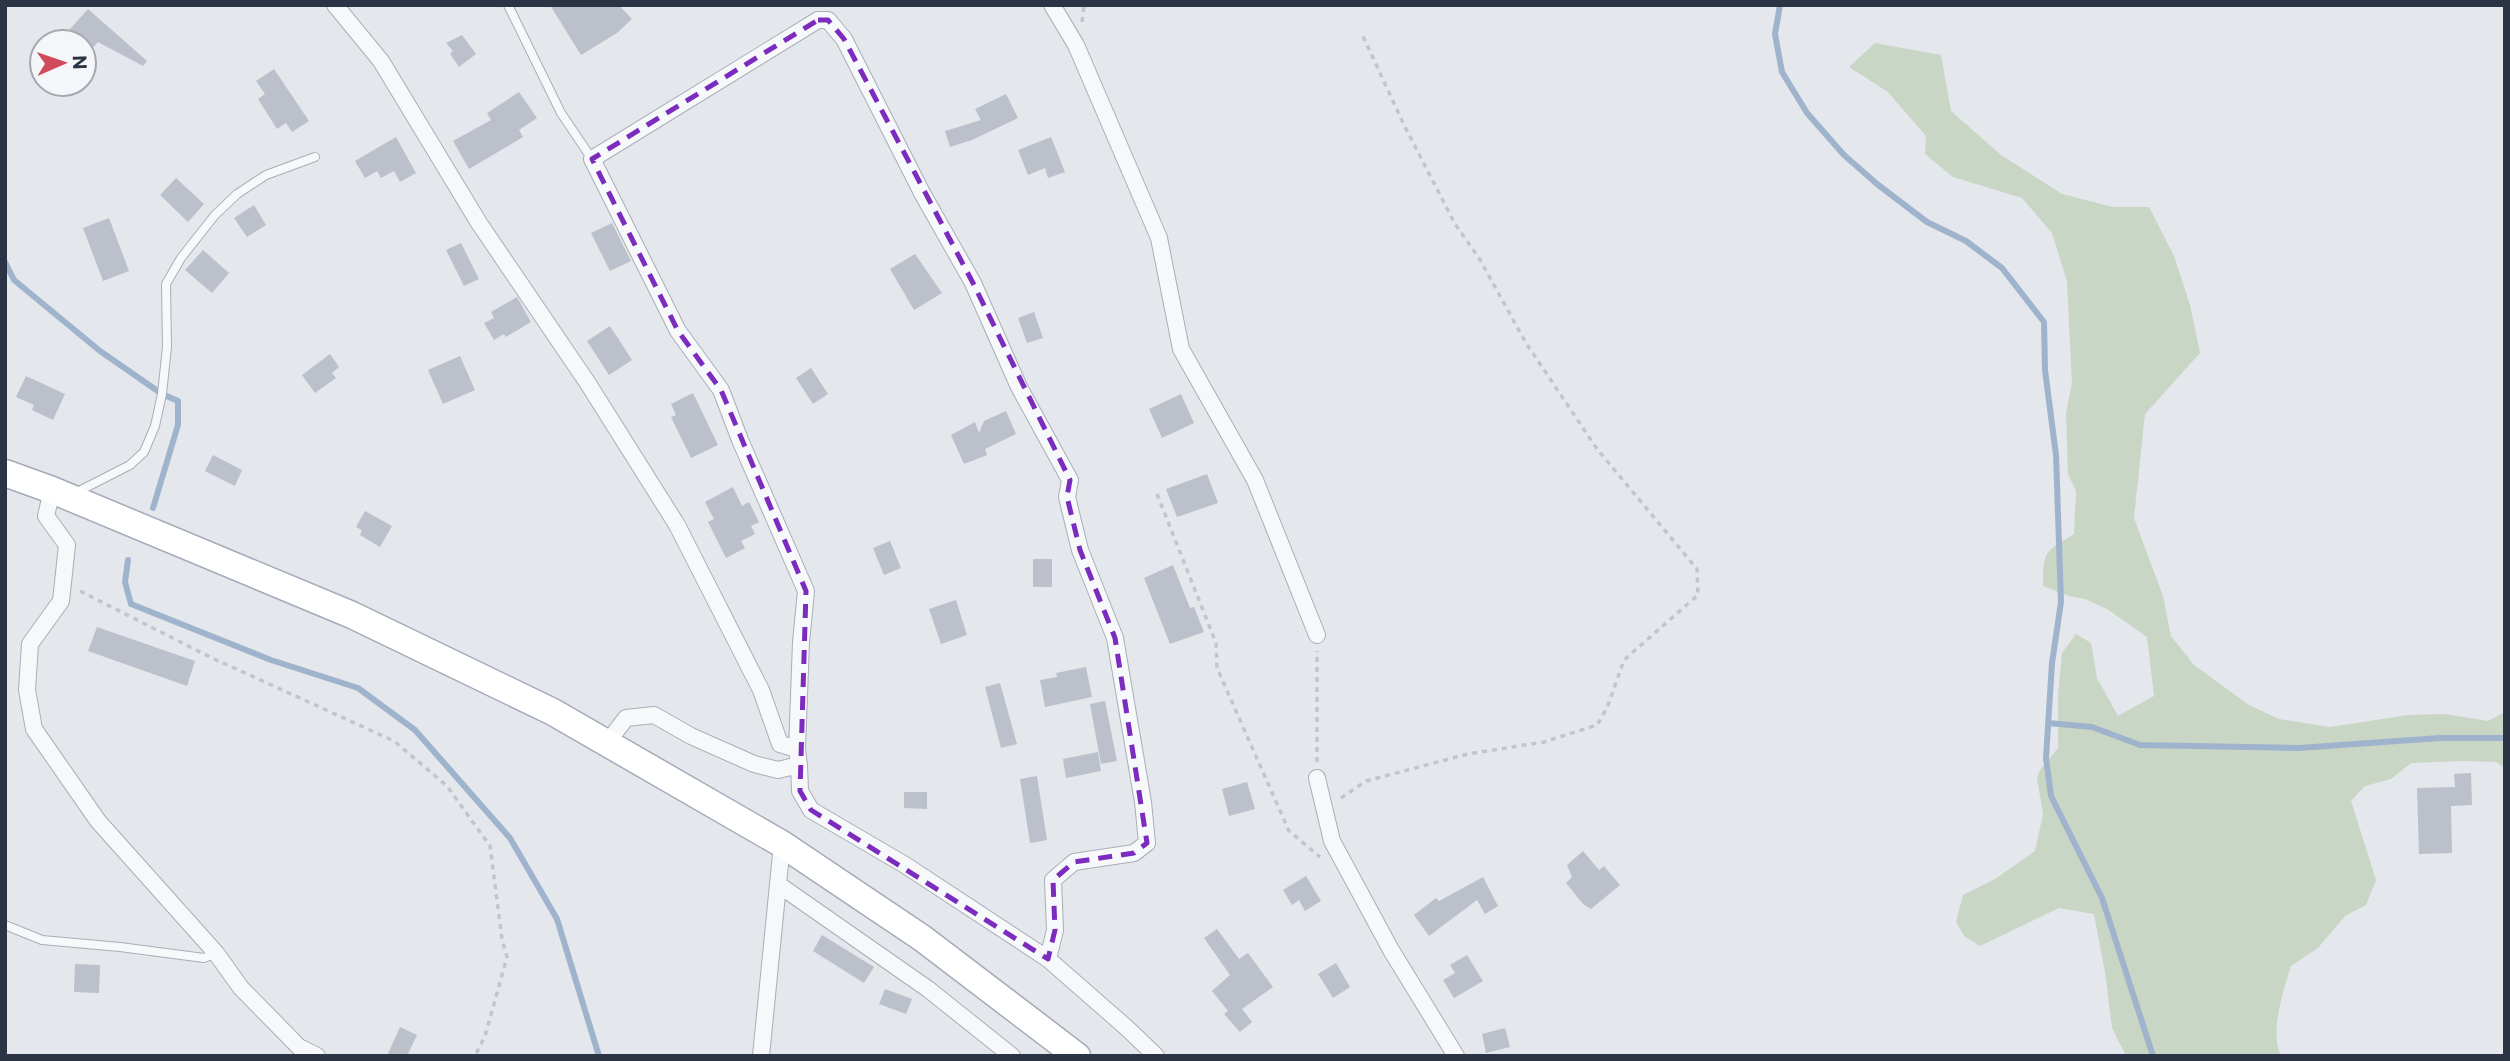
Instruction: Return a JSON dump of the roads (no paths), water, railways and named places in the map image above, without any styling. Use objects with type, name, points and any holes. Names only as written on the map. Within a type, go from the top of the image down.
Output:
[{"type":"main road","points":[[5,473],[352,615],[553,712],[782,844],[922,938],[1077,1056]]},
{"type":"street","points":[[335,5],[381,61],[479,223],[587,382],[664,505],[761,690],[780,744],[798,757]]},
{"type":"street","points":[[1052,5],[1076,45],[1159,238],[1181,349],[1255,480],[1317,635]]},
{"type":"street","points":[[1048,959],[1055,930],[1053,880],[1074,862],[1134,853],[1147,843],[1143,802],[1115,638],[1080,550],[1067,497],[1070,480],[1019,387],[973,283],[922,193],[844,39],[828,20],[818,20],[592,159],[678,331],[722,390],[740,440],[806,591],[801,642],[798,757],[800,791],[811,810],[905,865],[1048,959],[1128,1028],[1156,1056]]},
{"type":"street","points":[[63,495],[46,516],[67,545],[61,601],[30,644],[27,691],[34,729],[97,821],[216,953],[242,988],[299,1047],[317,1056]]},
{"type":"street","points":[[607,743],[626,718],[654,715],[691,736],[754,764],[778,770],[798,757]]},
{"type":"street","points":[[1317,778],[1332,841],[1397,960],[1456,1056]]},
{"type":"street","points":[[761,1056],[782,844]]},
{"type":"street","points":[[779,885],[928,989],[1012,1056]]},
{"type":"lane","points":[[508,5],[561,113],[592,159]]},
{"type":"lane","points":[[63,495],[81,490],[130,465],[144,452],[155,426],[162,394],[167,347],[166,284],[181,258],[215,215],[237,194],[267,175],[316,157]]},
{"type":"lane","points":[[5,925],[42,940],[204,958],[216,953]]},
{"type":"waterway","points":[[1780,5],[1775,34],[1782,72],[1807,113],[1844,155],[1877,184],[1927,222],[1966,241],[2002,268],[2044,322],[2045,370],[2056,455],[2061,602],[2052,663],[2046,758],[2051,796],[2102,898],[2153,1056]]},
{"type":"waterway","points":[[5,262],[14,280],[100,351],[162,394],[178,401],[178,425],[153,508]]},
{"type":"waterway","points":[[128,560],[125,582],[131,604],[271,660],[358,688],[415,730],[510,838],[557,919],[599,1056]]},
{"type":"waterway","points":[[2048,723],[2092,727],[2140,745],[2299,748],[2440,738],[2505,738]]}]
